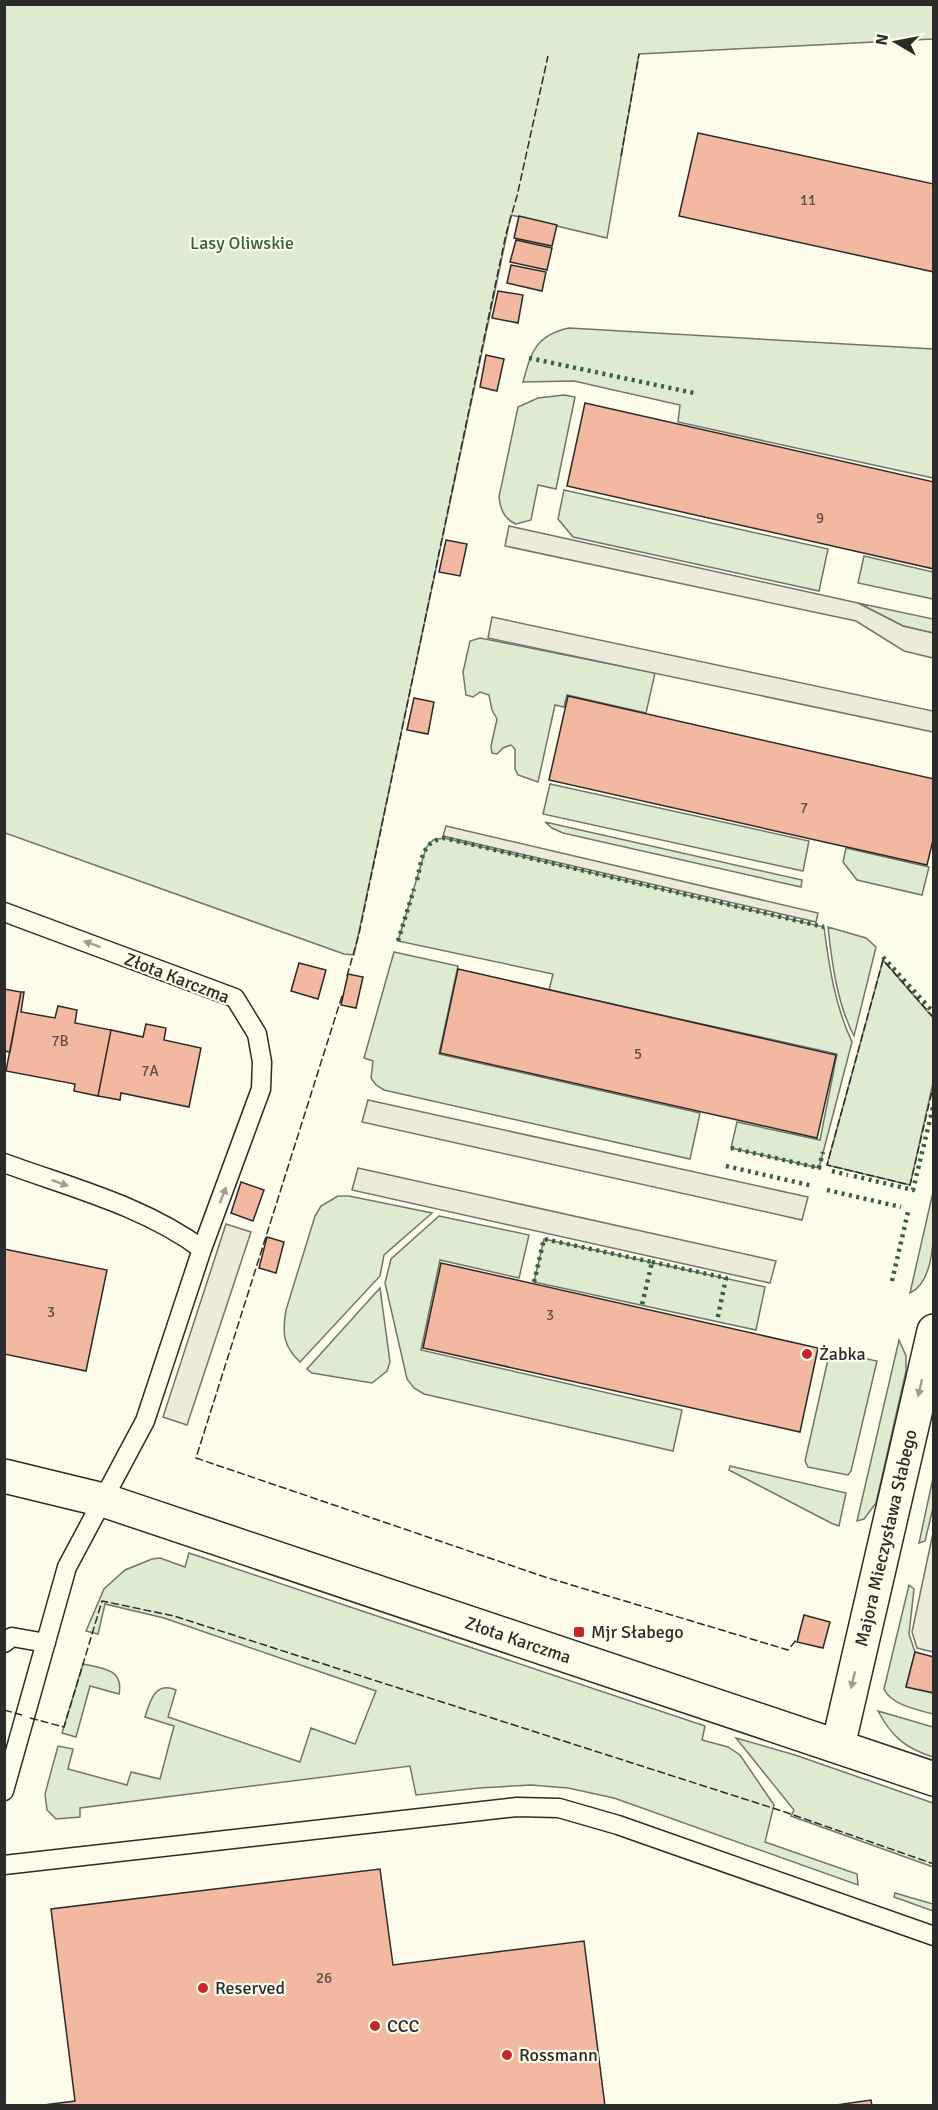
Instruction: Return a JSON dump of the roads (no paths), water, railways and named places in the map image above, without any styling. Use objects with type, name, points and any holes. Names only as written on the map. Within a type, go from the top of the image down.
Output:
[{"type":"street","name":"Majora Mieczysława Słabego","points":[[838,1746],[933,1331]]},
{"type":"street","name":"Złota Karczma","points":[[4,1476],[103,1500],[933,1779]]},
{"type":"lane","name":"Złota Karczma","points":[[4,912],[235,998],[257,1034],[262,1062],[261,1089],[202,1249],[145,1421],[103,1500]]},
{"type":"lane","points":[[4,1163],[140,1212],[179,1232],[202,1249]]},
{"type":"lane","points":[[4,1791],[67,1567],[103,1500]]},
{"type":"lane","points":[[4,1643],[12,1637],[46,1643]]},
{"type":"lane","points":[[4,1865],[517,1807],[559,1808],[618,1825],[933,1936]]},
{"type":"place","name":"Żabka","points":[[807,1354]]},
{"type":"place","name":"Mjr Słabego","points":[[579,1632]]},
{"type":"place","name":"Reserved","points":[[203,1988]]},
{"type":"place","name":"CCC","points":[[375,2026]]},
{"type":"place","name":"Rossmann","points":[[507,2055]]},
{"type":"park label","name":"Lasy Oliwskie","points":[[242,243]]}]
